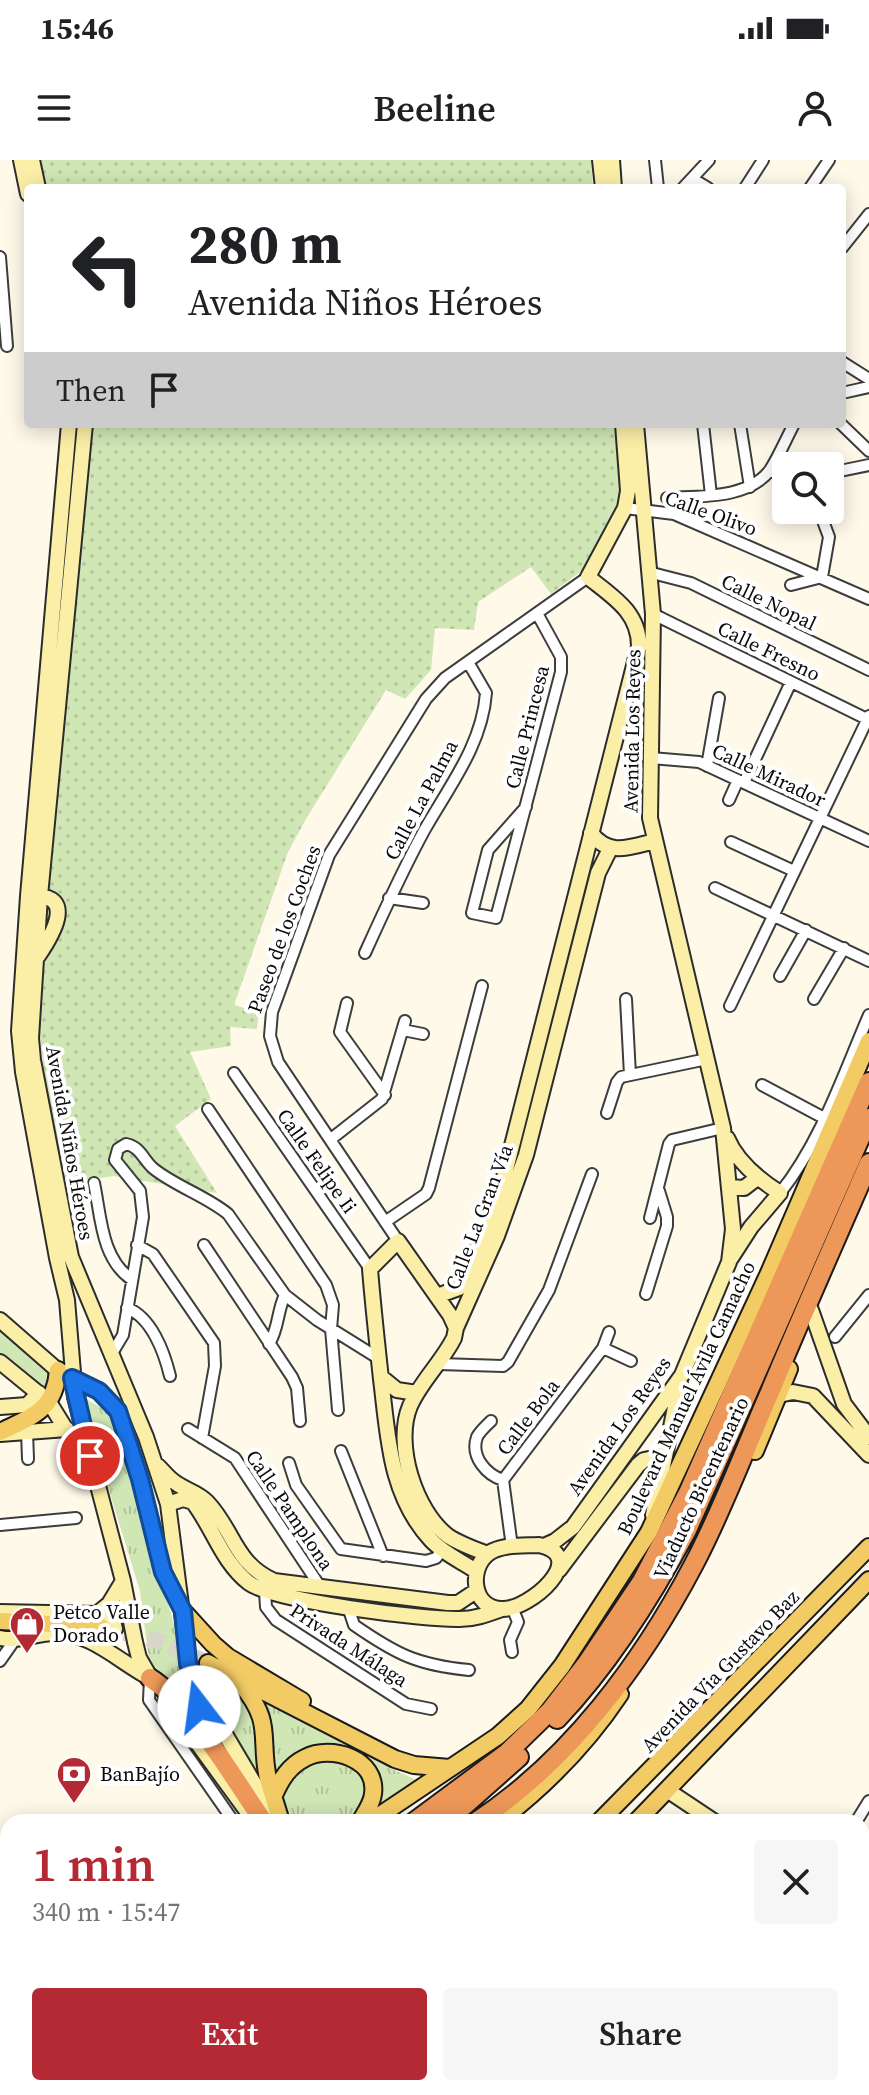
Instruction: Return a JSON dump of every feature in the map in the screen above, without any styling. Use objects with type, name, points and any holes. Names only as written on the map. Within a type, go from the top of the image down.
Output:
[{"type":"highway","name":"Boulevard Manuel Ávila Camacho","points":[[425,1814],[507,1753],[550,1711],[587,1663],[642,1581],[689,1491],[869,1082]]},
{"type":"highway","points":[[452,1814],[530,1747],[581,1693],[658,1584],[687,1530],[869,1118]]},
{"type":"highway","name":"Viaducto Bicentenario","points":[[487,1814],[524,1786],[579,1730],[633,1664],[671,1605],[706,1539],[869,1163]]},
{"type":"highway","points":[[150,1678],[163,1686],[204,1736],[258,1814]]},
{"type":"highway","points":[[196,1688],[204,1736]]},
{"type":"main road","name":"Boulevard Manuel Ávila Camacho","points":[[382,1814],[498,1736],[528,1709],[562,1666],[649,1532],[769,1273],[869,1041]]},
{"type":"main road","points":[[508,1814],[526,1800],[605,1717],[668,1626],[711,1550],[779,1395],[811,1310],[869,1175]]},
{"type":"main road","points":[[0,1433],[26,1419],[44,1398],[56,1390],[65,1374]]},
{"type":"main road","name":"Avenida Via Gustavo Baz","points":[[607,1814],[869,1547]]},
{"type":"main road","points":[[644,1814],[869,1580]]},
{"type":"main road","points":[[183,1611],[228,1657],[311,1707],[330,1726]]},
{"type":"main road","points":[[0,1621],[99,1621]]},
{"type":"main road","points":[[208,1663],[395,1759],[414,1765],[450,1768]]},
{"type":"main road","points":[[237,1680],[257,1706],[262,1719],[266,1733],[268,1778],[278,1814]]},
{"type":"main road","points":[[274,1795],[284,1774],[306,1757],[333,1752],[361,1763],[369,1772],[373,1794],[364,1814]]},
{"type":"street","points":[[21,160],[26,184]]},
{"type":"street","points":[[32,160],[37,184]]},
{"type":"street","points":[[600,160],[603,184]]},
{"type":"street","points":[[612,160],[614,184]]},
{"type":"street","points":[[655,160],[658,184]]},
{"type":"street","points":[[687,184],[709,160]]},
{"type":"street","points":[[748,184],[763,160]]},
{"type":"street","points":[[813,184],[829,160]]},
{"type":"street","points":[[693,179],[701,184]]},
{"type":"street","points":[[846,243],[869,214]]},
{"type":"street","points":[[0,257],[7,346]]},
{"type":"street","points":[[846,365],[869,379]]},
{"type":"street","points":[[846,392],[869,387]]},
{"type":"street","name":"Avenida Niños Héroes","points":[[69,428],[34,896],[33,1060],[71,1257],[156,1465],[168,1504],[188,1663],[196,1688],[274,1814]]},
{"type":"street","name":"Avenida Niños Héroes","points":[[85,428],[19,1031],[71,1333],[65,1374],[96,1478]]},
{"type":"street","points":[[623,428],[628,491],[625,508]]},
{"type":"street","name":"Avenida Los Reyes","points":[[544,1546],[573,1527],[682,1375],[729,1262],[733,1229],[723,1128],[655,841],[649,796],[652,573],[636,428]]},
{"type":"street","points":[[703,428],[711,495]]},
{"type":"street","points":[[741,428],[750,487]]},
{"type":"street","points":[[667,498],[711,495],[750,487],[769,472],[792,428]]},
{"type":"street","points":[[845,428],[869,451]]},
{"type":"street","points":[[844,470],[869,465]]},
{"type":"street","name":"Calle Olivo","points":[[625,508],[674,514],[869,599]]},
{"type":"street","name":"Paseo de los Coches","points":[[456,1328],[278,1062],[270,1036],[272,1012],[323,868],[335,843],[426,699],[445,678],[588,577],[625,508]]},
{"type":"street","points":[[791,585],[822,577],[829,537],[824,524]]},
{"type":"street","name":"Calle Nopal","points":[[652,573],[691,583],[869,670]]},
{"type":"street","name":"Calle La Gran Vía","points":[[437,1296],[459,1288],[464,1282],[500,1193],[622,716],[639,636],[633,617],[588,577]]},
{"type":"street","name":"Calle Fresno","points":[[653,614],[869,718]]},
{"type":"street","name":"Calle Princesa","points":[[526,807],[488,850],[470,911],[472,913],[496,918],[526,807],[562,664],[554,641],[538,615]]},
{"type":"street","name":"Calle La Palma","points":[[365,953],[425,829],[469,757],[486,693],[468,662]]},
{"type":"street","points":[[729,800],[791,682]]},
{"type":"street","points":[[707,766],[719,698]]},
{"type":"street","points":[[730,1006],[869,718]]},
{"type":"street","name":"Calle Mirador","points":[[651,758],[689,760],[707,766],[869,841]]},
{"type":"street","points":[[591,833],[610,849],[619,850],[655,841]]},
{"type":"street","points":[[731,842],[794,871]]},
{"type":"street","name":"Calle La Gran Vía","points":[[488,1554],[448,1536],[429,1516],[409,1471],[404,1447],[405,1420],[417,1393],[454,1338],[497,1236],[526,1155],[598,873],[610,849]]},
{"type":"street","points":[[715,888],[869,961]]},
{"type":"street","points":[[389,898],[423,903]]},
{"type":"street","points":[[780,976],[806,930]]},
{"type":"street","points":[[814,999],[844,948]]},
{"type":"street","points":[[385,1222],[426,1194],[429,1188],[482,986]]},
{"type":"street","points":[[626,999],[630,1075]]},
{"type":"street","points":[[347,1003],[340,1032],[385,1095]]},
{"type":"street","name":"Boulevard Manuel Ávila Camacho","points":[[729,1262],[751,1227],[795,1174],[824,1118],[869,1015]]},
{"type":"street","points":[[331,1139],[378,1104],[385,1095],[404,1026],[423,1034]]},
{"type":"street","points":[[607,1113],[619,1079],[707,1059]]},
{"type":"street","name":"Calle Felipe Ii","points":[[234,1073],[370,1269]]},
{"type":"street","points":[[762,1085],[824,1118]]},
{"type":"street","points":[[208,1109],[326,1285],[333,1305],[331,1329],[338,1410]]},
{"type":"street","points":[[650,1218],[672,1140],[723,1128]]},
{"type":"street","name":"Avenida Los Reyes","points":[[723,1128],[734,1152],[757,1178],[780,1193]]},
{"type":"street","points":[[109,1350],[123,1335],[143,1217],[142,1200],[135,1183],[115,1160],[118,1149],[126,1144],[138,1149],[155,1170],[228,1214],[285,1295],[378,1358]]},
{"type":"street","points":[[439,1364],[503,1366],[508,1362],[549,1290],[592,1174]]},
{"type":"street","points":[[729,1187],[744,1188],[757,1178]]},
{"type":"street","points":[[94,1183],[109,1254],[117,1268],[131,1279]]},
{"type":"street","points":[[646,1294],[667,1226],[658,1189]]},
{"type":"street","points":[[398,1241],[370,1269],[393,1468],[418,1523],[442,1550],[476,1571]]},
{"type":"street","points":[[137,1245],[153,1254],[214,1343],[215,1366],[202,1438]]},
{"type":"street","points":[[204,1245],[295,1382],[300,1421]]},
{"type":"street","points":[[381,1258],[408,1254]]},
{"type":"street","points":[[269,1344],[276,1331],[279,1309],[285,1295]]},
{"type":"street","points":[[835,1337],[869,1295]]},
{"type":"street","points":[[127,1308],[144,1318],[163,1354],[170,1376]]},
{"type":"street","points":[[811,1310],[844,1404],[869,1437]]},
{"type":"street","points":[[0,1320],[16,1337],[65,1374],[99,1391],[118,1411],[140,1479],[163,1572],[183,1611]]},
{"type":"street","points":[[71,1333],[99,1326]]},
{"type":"street","name":"Calle Bola","points":[[512,1547],[503,1480],[603,1348],[609,1332]]},
{"type":"street","points":[[603,1348],[631,1361]]},
{"type":"street","points":[[0,1362],[44,1398],[96,1478],[123,1581],[135,1642],[150,1678],[248,1814]]},
{"type":"street","points":[[649,1532],[682,1375]]},
{"type":"street","points":[[381,1377],[397,1390],[417,1393]]},
{"type":"street","points":[[779,1395],[793,1392],[813,1396],[869,1455]]},
{"type":"street","points":[[0,1407],[27,1405],[44,1398]]},
{"type":"street","points":[[491,1421],[477,1437],[477,1451],[486,1471],[503,1480]]},
{"type":"street","points":[[0,1433],[67,1429]]},
{"type":"street","name":"Calle Pamplona","points":[[188,1429],[227,1451],[243,1467],[321,1588]]},
{"type":"street","points":[[27,1432],[28,1459]]},
{"type":"street","points":[[341,1451],[383,1556]]},
{"type":"street","name":"Avenida Los Reyes","points":[[559,1570],[638,1465],[651,1457],[663,1456]]},
{"type":"street","points":[[289,1463],[296,1485],[338,1547],[426,1561],[436,1558],[442,1550]]},
{"type":"street","points":[[156,1465],[196,1506],[227,1559],[249,1582],[265,1592],[348,1607],[462,1619],[507,1608],[544,1589],[555,1579],[559,1570],[556,1557],[544,1546],[512,1547],[488,1554],[476,1571],[476,1591],[485,1602],[507,1608],[518,1622],[511,1638],[512,1652]]},
{"type":"street","points":[[168,1504],[183,1493],[198,1493],[211,1506],[235,1548],[251,1568],[274,1581],[448,1603],[458,1603],[476,1591]]},
{"type":"street","points":[[0,1525],[76,1518]]},
{"type":"street","points":[[99,1621],[123,1581]]},
{"type":"street","name":"Privada Málaga","points":[[265,1592],[266,1607],[276,1620],[406,1704],[431,1709]]},
{"type":"street","points":[[348,1607],[354,1625],[400,1655],[446,1668],[469,1670]]},
{"type":"street","points":[[0,1612],[99,1621],[112,1617],[115,1629],[105,1642],[93,1643]]},
{"type":"street","points":[[0,1661],[7,1639],[55,1632],[93,1643],[150,1678]]},
{"type":"street","points":[[150,1678],[149,1700],[228,1814]]},
{"type":"street","points":[[667,1790],[703,1814]]},
{"type":"green space","points":[[40,160],[591,160],[593,184],[45,184]]},
{"type":"green space","points":[[90,428],[615,428],[620,507],[589,565],[551,594],[531,567],[478,602],[474,630],[435,628],[431,670],[405,699],[386,690],[288,852],[234,1005],[259,1012],[257,1029],[230,1027],[231,1046],[190,1052],[211,1099],[175,1126],[217,1193],[114,1176],[64,1183],[40,1035],[41,953]]},
{"type":"green space","points":[[0,1323],[51,1367],[52,1395],[0,1361]]},
{"type":"green space","points":[[80,1396],[111,1413],[177,1634],[187,1691],[169,1689],[149,1660],[140,1591]]},
{"type":"green space","points":[[205,1670],[225,1680],[249,1704],[259,1724],[262,1740],[261,1780],[200,1681]]},
{"type":"green space","points":[[258,1699],[421,1782],[380,1809],[382,1779],[370,1762],[320,1747],[274,1783]]},
{"type":"green space","points":[[331,1759],[349,1764],[359,1771],[371,1785],[366,1806],[357,1814],[286,1814],[284,1799],[289,1783],[299,1770],[314,1762]]},
{"type":"tunnel","points":[[101,1627],[158,1641],[208,1663]]},
{"type":"place","name":"Petco Valle Dorado","points":[[27,1655]]},
{"type":"place","name":"BanBajío","points":[[74,1805]]},
{"type":"route","points":[[90,1456],[72,1378],[99,1391],[118,1411],[140,1479],[163,1572],[183,1611],[190,1675],[199,1707]]}]
